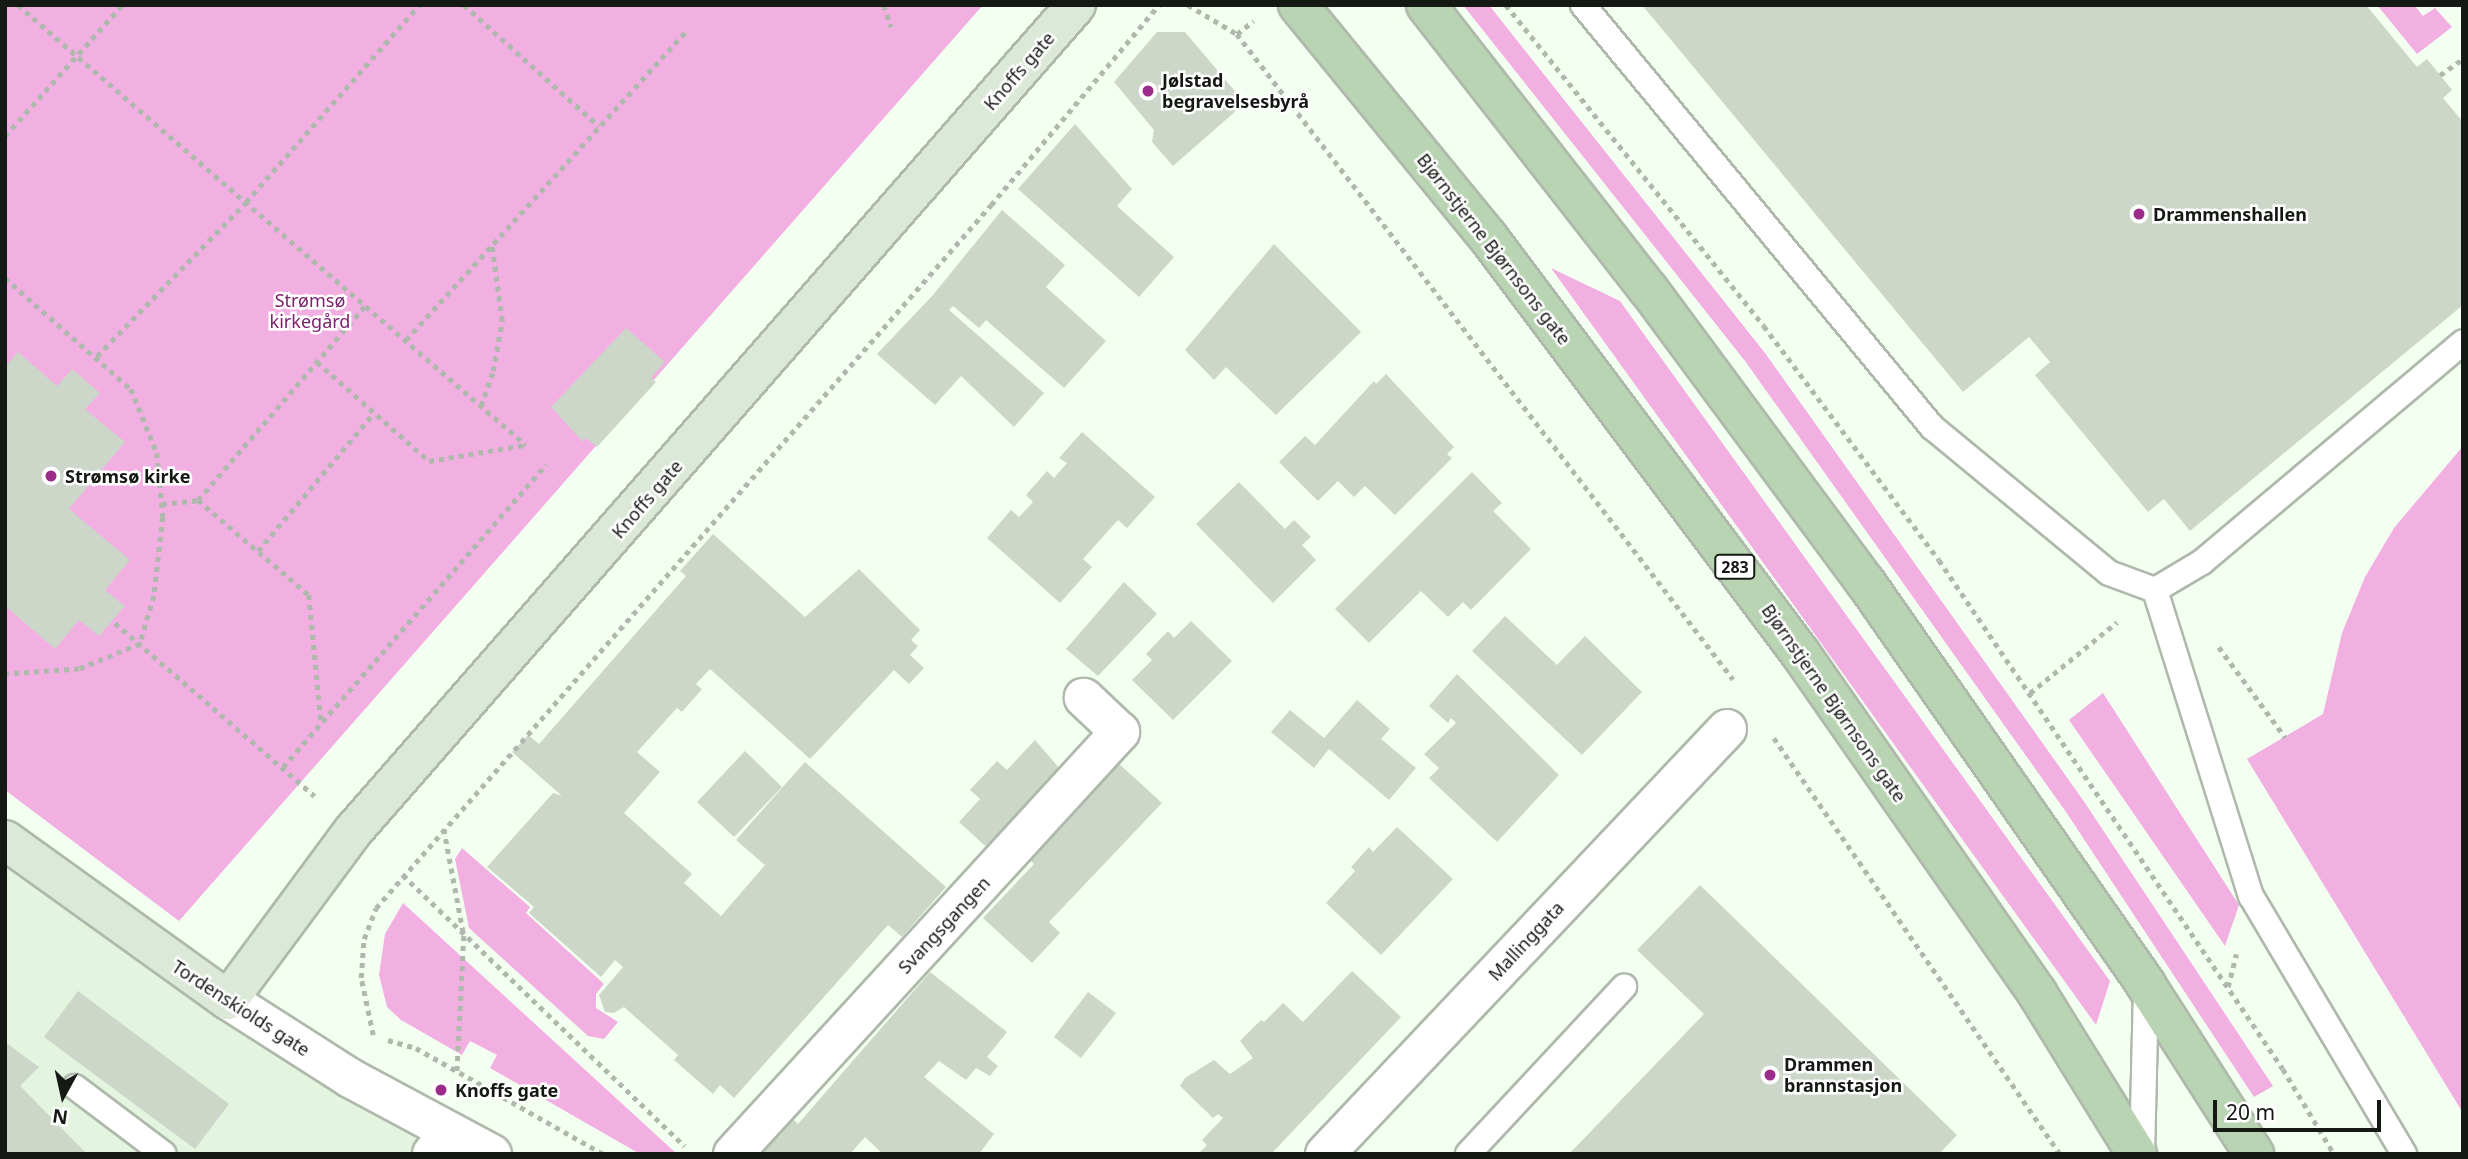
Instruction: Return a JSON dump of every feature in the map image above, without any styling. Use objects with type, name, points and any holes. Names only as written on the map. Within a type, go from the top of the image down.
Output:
[{"type":"main road","name":"Knoffs gate","points":[[228,1000],[354,830],[1076,5]]},
{"type":"main road","name":"Bjørnstjerne Bjørnsons gate","points":[[1298,5],[1488,237],[1800,653],[2037,993],[2140,1154]]},
{"type":"main road","points":[[1426,5],[1649,290],[1866,583],[2146,985],[2254,1154]]},
{"type":"main road","name":"Tordenskiolds gate","points":[[5,840],[228,1000]]},
{"type":"street","name":"Svangsgangen","points":[[733,1154],[1120,732],[1084,698]]},
{"type":"street","name":"Mallinggata","points":[[1325,1154],[1727,729]]},
{"type":"street","name":"Tordenskiolds gate","points":[[228,1000],[350,1078],[441,1143],[492,1154]]},
{"type":"lane","points":[[1583,5],[1932,427],[2109,573],[2163,585],[2202,562],[2463,342]]},
{"type":"lane","points":[[2163,585],[2251,896],[2404,1154]]},
{"type":"lane","points":[[2140,1154],[2146,985]]},
{"type":"lane","points":[[1468,1154],[1624,987]]},
{"type":"lane","points":[[75,1087],[164,1154]]},
{"type":"path","points":[[18,5],[526,445],[429,460],[317,362]]},
{"type":"path","points":[[5,136],[122,5]]},
{"type":"path","points":[[97,356],[246,202],[419,5]]},
{"type":"path","points":[[464,5],[599,126]]},
{"type":"path","points":[[884,5],[891,27]]},
{"type":"path","points":[[603,1154],[416,1048],[373,1035],[361,978],[364,939],[376,908],[402,875],[990,205],[1159,5]]},
{"type":"path","points":[[1188,5],[1237,34],[1739,687]]},
{"type":"path","points":[[1506,5],[1764,326],[2031,693],[2283,1069],[2334,1154]]},
{"type":"path","points":[[406,340],[687,30]]},
{"type":"path","points":[[2440,75],[2463,59]]},
{"type":"path","points":[[481,405],[493,371],[502,321],[491,246]]},
{"type":"path","points":[[5,278],[97,356],[131,389],[157,453],[162,504],[154,596],[139,644]]},
{"type":"path","points":[[162,504],[198,500],[366,305]]},
{"type":"path","points":[[258,551],[374,413]]},
{"type":"path","points":[[283,767],[547,464]]},
{"type":"path","points":[[198,500],[309,595],[321,723]]},
{"type":"path","points":[[2031,693],[2163,585],[2285,737]]},
{"type":"path","points":[[115,623],[315,796]]},
{"type":"path","points":[[5,674],[79,669],[139,644]]},
{"type":"path","points":[[1768,729],[2060,1154]]},
{"type":"path","points":[[444,828],[464,936],[457,1073]]},
{"type":"path","points":[[402,875],[694,1153]]},
{"type":"shaded area","points":[[5,840],[492,1154],[5,1154]]},
{"type":"green space","name":"Strømsø kirkegård","points":[[5,5],[983,5],[179,921],[5,790]]},
{"type":"green space","points":[[1463,5],[1489,5],[1765,353],[2083,800],[2273,1086],[2254,1097],[2066,812],[1745,361]]},
{"type":"green space","points":[[2377,5],[2414,5],[2423,16],[2435,8],[2452,27],[2417,54]]},
{"type":"green space","points":[[1551,268],[1620,301],[2110,981],[2096,1025]]},
{"type":"green space","points":[[2463,446],[2463,1113],[2247,759],[2323,714],[2342,633],[2365,577],[2394,528]]},
{"type":"green space","points":[[2103,693],[2239,905],[2225,946],[2069,720]]},
{"type":"green space","points":[[462,848],[530,907],[526,913],[604,984],[596,994],[596,1008],[618,1022],[604,1039],[588,1036],[469,928],[455,859]]},
{"type":"green space","points":[[403,903],[677,1154],[640,1154],[490,1068],[497,1055],[470,1041],[462,1055],[401,1020],[387,1007],[379,975],[385,934]]},
{"type":"building","name":"Drammenshallen","points":[[1642,5],[2366,5],[2417,67],[2427,59],[2452,90],[2443,98],[2463,122],[2463,305],[2190,531],[2164,499],[2148,512],[2035,375],[2050,362],[2029,337],[1963,392]]},
{"type":"building","points":[[1157,32],[1185,32],[1245,103],[1173,166],[1152,142],[1154,130],[1114,82]]},
{"type":"building","points":[[1075,124],[1132,189],[1117,206],[1174,257],[1139,297],[1018,189]]},
{"type":"building","points":[[1002,210],[1065,265],[1046,287],[1106,341],[1064,388],[986,320],[979,328],[953,306],[949,310],[1044,393],[1014,427],[961,376],[935,405],[877,354],[933,295]]},
{"type":"building","points":[[1274,244],[1361,332],[1276,415],[1226,367],[1214,380],[1185,350]]},
{"type":"building","points":[[626,328],[665,362],[651,378],[656,382],[597,447],[586,438],[583,442],[551,407]]},
{"type":"building","name":"Strømsø kirke","points":[[18,352],[57,386],[72,369],[100,393],[85,409],[125,442],[69,509],[130,560],[105,590],[125,606],[99,636],[79,620],[55,649],[5,606],[5,367]]},
{"type":"building","points":[[1386,374],[1454,447],[1447,454],[1452,458],[1395,515],[1365,486],[1354,497],[1338,481],[1318,501],[1279,462],[1305,436],[1315,445],[1374,381],[1376,384]]},
{"type":"building","points":[[1082,432],[1155,497],[1127,528],[1118,520],[1083,559],[1092,567],[1060,603],[987,538],[1011,510],[1019,517],[1033,502],[1026,495],[1047,471],[1054,478],[1067,463],[1059,458]]},
{"type":"building","points":[[1472,472],[1502,503],[1493,511],[1531,549],[1471,610],[1463,602],[1448,617],[1421,591],[1369,643],[1335,609]]},
{"type":"building","points":[[1239,482],[1285,529],[1294,520],[1311,537],[1302,545],[1316,560],[1273,603],[1196,524]]},
{"type":"building","points":[[713,534],[805,617],[859,569],[920,630],[911,640],[918,646],[910,655],[924,668],[909,684],[894,670],[810,759],[710,669],[696,684],[702,689],[682,712],[677,708],[637,752],[660,772],[624,813],[692,874],[684,883],[721,916],[765,865],[736,840],[805,762],[946,887],[902,937],[888,925],[734,1098],[720,1085],[713,1094],[674,1060],[678,1055],[624,1007],[614,1013],[605,1012],[599,995],[623,967],[615,960],[601,977],[529,913],[534,907],[487,867],[553,793],[562,796],[512,752],[528,735],[539,744],[686,576],[680,571]]},
{"type":"building","points":[[1124,582],[1157,614],[1098,676],[1066,649]]},
{"type":"building","points":[[1505,616],[1557,665],[1585,636],[1642,692],[1582,755],[1472,651]]},
{"type":"building","points":[[1191,621],[1232,661],[1173,720],[1132,680],[1152,660],[1146,654],[1168,631],[1174,638]]},
{"type":"building","points":[[1457,674],[1559,775],[1497,842],[1429,778],[1439,768],[1424,754],[1456,723],[1451,718],[1448,723],[1429,706]]},
{"type":"building","points":[[1357,700],[1390,729],[1381,739],[1416,768],[1389,800],[1329,749],[1314,768],[1271,732],[1290,710],[1324,738]]},
{"type":"building","points":[[1035,740],[1067,777],[995,855],[959,822],[980,799],[970,790],[997,761],[1007,770]]},
{"type":"building","points":[[745,751],[782,787],[734,837],[697,802]]},
{"type":"building","points":[[1116,761],[1162,803],[1049,922],[1060,933],[1032,963],[983,918],[1034,864],[1027,857]]},
{"type":"building","points":[[1397,827],[1453,879],[1381,955],[1326,903],[1355,871],[1351,867],[1369,847],[1373,852]]},
{"type":"building","name":"Drammen brannstasjon","points":[[1700,885],[1957,1135],[1939,1154],[1569,1154],[1704,1014],[1637,950]]},
{"type":"building","points":[[1352,971],[1401,1017],[1271,1154],[1198,1154],[1207,1145],[1202,1140],[1223,1118],[1218,1114],[1213,1118],[1180,1086],[1185,1078],[1214,1060],[1230,1074],[1253,1058],[1240,1041],[1261,1020],[1264,1022],[1283,1003],[1303,1022]]},
{"type":"building","points":[[930,972],[1007,1032],[987,1057],[998,1066],[990,1076],[976,1068],[966,1080],[939,1061],[924,1077],[994,1134],[979,1154],[883,1154],[865,1137],[850,1154],[762,1154],[793,1119],[798,1124]]},
{"type":"building","points":[[78,991],[229,1104],[195,1149],[44,1037]]},
{"type":"building","points":[[1088,992],[1116,1013],[1081,1058],[1054,1037]]},
{"type":"building","points":[[5,1042],[39,1067],[20,1086],[87,1154],[5,1154]]},
{"type":"place","name":"Jølstad begravelsesbyrå","points":[[1148,91]]},
{"type":"place","name":"Drammenshallen","points":[[2139,214]]},
{"type":"place","name":"Strømsø kirke","points":[[51,476]]},
{"type":"place","name":"Drammen brannstasjon","points":[[1770,1075]]},
{"type":"place","name":"Knoffs gate","points":[[441,1090]]}]
